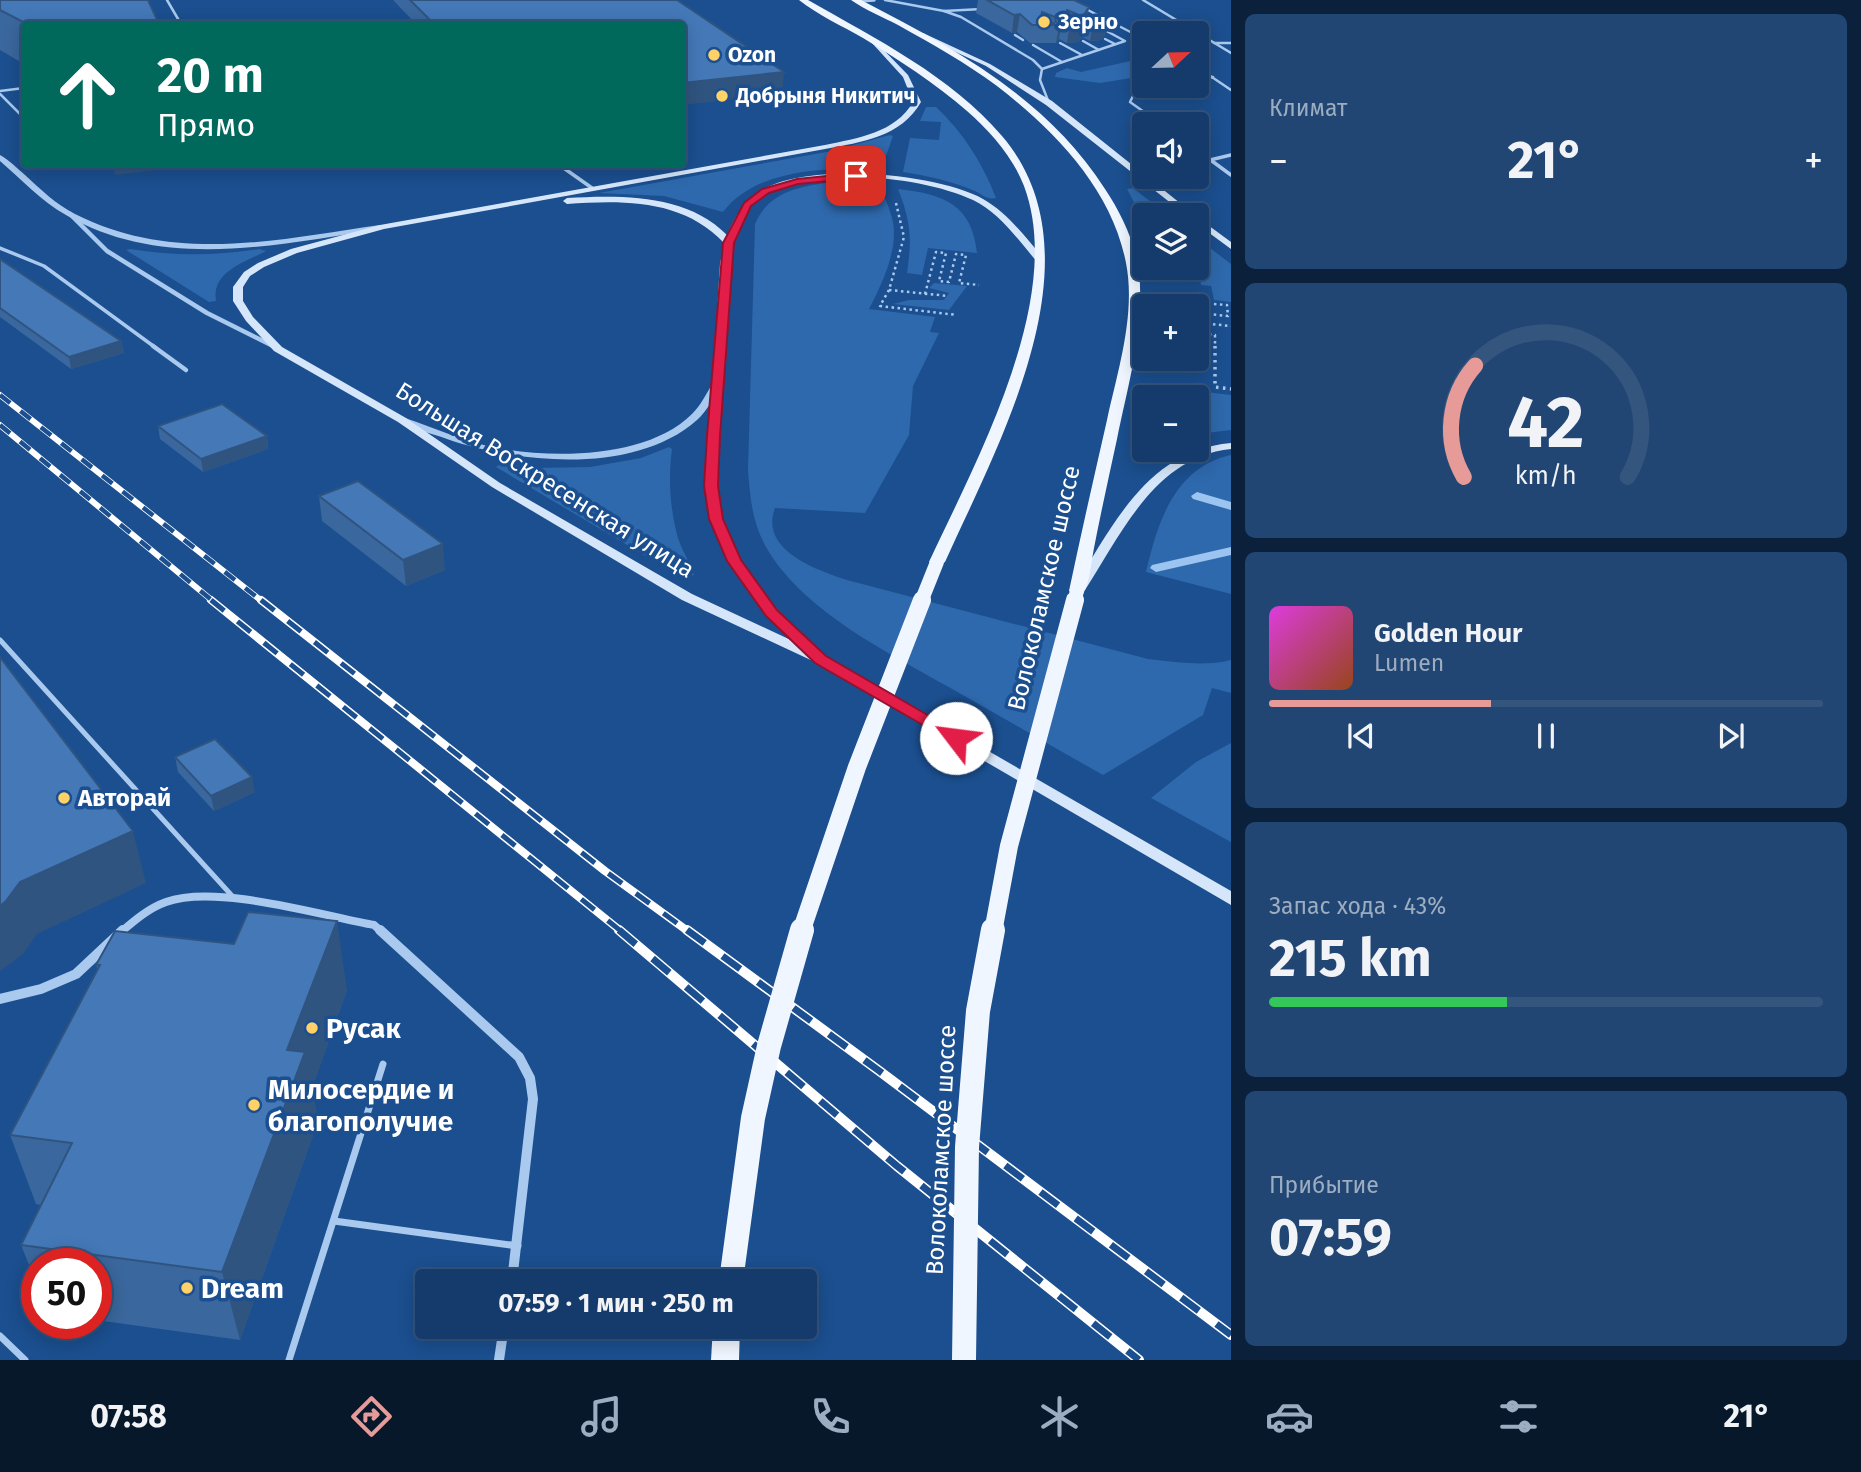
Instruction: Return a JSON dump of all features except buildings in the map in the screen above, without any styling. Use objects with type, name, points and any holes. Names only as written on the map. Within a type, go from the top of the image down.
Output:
[{"type":"main road","points":[[733,1269],[752,1120],[798,940],[839,812],[937,562],[1010,397],[1031,326],[1041,261],[1032,195],[1018,167],[997,136],[972,110],[937,83],[803,0]]},
{"type":"main road","name":"Волоколамское шоссе","points":[[856,1],[959,57],[1010,90],[1047,122],[1074,151],[1101,189],[1123,230],[1133,272],[1130,344],[1077,591],[1009,846],[978,1011],[967,1147],[964,1360]]},
{"type":"main road","points":[[907,27],[988,65],[1049,103],[1176,203]]},
{"type":"main road","points":[[278,349],[248,319],[238,301],[238,286],[247,274],[261,265],[294,251],[383,227],[825,147],[891,128],[907,119],[917,102],[915,92],[900,69],[874,42]]},
{"type":"main road","points":[[820,659],[772,613],[734,561],[716,519],[711,486],[716,385],[729,243],[747,205],[766,191],[815,178],[878,176],[920,181],[974,198],[987,205],[1013,228],[1041,261]]},
{"type":"main road","points":[[492,208],[604,199],[653,204],[689,214],[721,233],[729,243]]},
{"type":"main road","points":[[1209,229],[1231,246]]},
{"type":"main road","name":"Большая Воскресенская улица","points":[[278,349],[402,420],[496,485],[687,597],[820,659],[1231,899]]},
{"type":"main road","points":[[1077,591],[1146,489],[1176,463],[1200,453],[1231,446]]},
{"type":"main road","points":[[1173,865],[1231,888]]},
{"type":"main road","points":[[725,1360],[726,1339]]},
{"type":"street","points":[[856,1],[874,0]]},
{"type":"street","name":"Большая Воскресенская улица","points":[[0,157],[69,214],[107,251],[206,313],[278,349]]},
{"type":"street","points":[[69,214],[121,237],[182,248],[255,243],[383,227]]},
{"type":"street","points":[[402,420],[493,449],[537,456],[582,456],[621,451],[658,438],[692,419],[716,385]]},
{"type":"street","points":[[0,999],[41,989],[76,974],[139,916],[166,902],[201,895],[234,898],[374,925],[519,1057],[530,1078],[533,1099],[514,1269]]},
{"type":"street","points":[[499,1360],[503,1339]]},
{"type":"lane","points":[[167,0],[179,21]]},
{"type":"lane","points":[[885,0],[944,11],[961,18],[1033,60],[1042,69]]},
{"type":"lane","points":[[1143,0],[1231,53]]},
{"type":"lane","points":[[1080,6],[1132,34]]},
{"type":"lane","points":[[944,11],[984,8]]},
{"type":"lane","points":[[1042,69],[1125,41],[1100,28]]},
{"type":"lane","points":[[1015,36],[1023,40]]},
{"type":"lane","points":[[1105,39],[1115,44]]},
{"type":"lane","points":[[1083,41],[1100,50]]},
{"type":"lane","points":[[1060,43],[1082,55]]},
{"type":"lane","points":[[1214,43],[1231,43]]},
{"type":"lane","points":[[1033,46],[1062,62]]},
{"type":"lane","points":[[1042,69],[1040,80],[1049,103]]},
{"type":"lane","points":[[1209,74],[1231,90]]},
{"type":"lane","points":[[1209,78],[1213,77]]},
{"type":"lane","points":[[0,93],[21,89]]},
{"type":"lane","points":[[0,93],[21,115]]},
{"type":"lane","points":[[1132,98],[1130,102],[1144,112]]},
{"type":"lane","points":[[1210,160],[1231,155]]},
{"type":"lane","points":[[1210,160],[1231,175]]},
{"type":"lane","points":[[565,168],[592,188]]},
{"type":"lane","points":[[0,248],[44,266],[186,370]]},
{"type":"lane","points":[[0,640],[234,898]]},
{"type":"lane","points":[[289,1360],[383,1064]]},
{"type":"lane","points":[[334,1221],[518,1246]]},
{"type":"lane","points":[[0,1336],[26,1360]]},
{"type":"path","points":[[894,196],[904,237],[889,290],[880,306],[957,315]]},
{"type":"path","points":[[925,293],[936,252],[946,253],[939,281],[949,282],[956,254],[966,255],[960,283],[979,285]]},
{"type":"path","points":[[889,290],[948,296]]},
{"type":"path","points":[[1209,304],[1227,305],[1228,316],[1209,314]]},
{"type":"path","points":[[1209,323],[1231,326]]},
{"type":"path","points":[[1209,334],[1215,335],[1214,387],[1231,389]]},
{"type":"shaded area","points":[[1132,61],[1132,78],[1100,83],[1055,77],[1056,73],[1067,68],[1081,72]]},
{"type":"shaded area","points":[[926,107],[936,107],[963,138],[985,173],[996,198],[988,198],[949,182],[903,172],[910,138],[939,140],[941,122],[920,121]]},
{"type":"shaded area","points":[[893,136],[881,170],[818,170],[775,178],[738,197],[723,212],[664,196],[599,193],[832,151]]},
{"type":"shaded area","points":[[843,181],[878,182],[892,218],[892,253],[869,309],[935,317],[930,332],[939,333],[913,386],[909,435],[865,513],[775,508],[772,523],[775,536],[783,547],[807,564],[847,580],[1148,659],[1200,664],[1231,660],[1231,693],[1212,688],[1203,715],[1103,775],[850,629],[802,592],[782,570],[761,538],[752,509],[748,470],[755,224],[770,203],[792,190]]},
{"type":"shaded area","points":[[898,189],[929,194],[953,204],[969,223],[977,253],[928,248],[922,275],[907,273],[909,230]]},
{"type":"shaded area","points":[[1127,189],[1134,189],[1152,203],[1134,203]]},
{"type":"shaded area","points":[[1209,247],[1231,264],[1231,302],[1214,300],[1211,286],[1201,285],[1200,280],[1209,280]]},
{"type":"shaded area","points":[[259,249],[266,251],[224,275],[216,291],[216,301],[209,302],[126,250],[194,254]]},
{"type":"shaded area","points":[[934,283],[967,286],[949,310],[893,304],[909,300],[944,300],[949,293],[929,288]]},
{"type":"shaded area","points":[[1209,392],[1231,395],[1231,430],[1209,433]]},
{"type":"shaded area","points":[[669,447],[672,449],[670,483],[673,516],[680,543],[694,575],[681,577],[496,467],[502,463],[535,468],[590,467],[641,458]]},
{"type":"shaded area","points":[[1231,455],[1231,594],[1146,572],[1156,535],[1171,500],[1195,472],[1211,462]]},
{"type":"shaded area","points":[[1231,743],[1231,842],[1151,798],[1196,762]]},
{"type":"waterway","points":[[1197,496],[1231,506]]},
{"type":"waterway","points":[[1156,568],[1231,551]]},
{"type":"railway","points":[[0,395],[263,602]]},
{"type":"railway","points":[[0,425],[214,602]]},
{"type":"railway","points":[[211,600],[622,932]]},
{"type":"railway","points":[[261,600],[605,871],[689,932]]},
{"type":"railway","points":[[619,930],[897,1166],[1139,1360]]},
{"type":"railway","points":[[687,930],[1231,1335]]},
{"type":"place","name":"Зерно","points":[[1044,22]]},
{"type":"place","name":"Ozon","points":[[714,55]]},
{"type":"place","name":"Добрыня Никитич","points":[[722,96]]},
{"type":"place","name":"Авторай","points":[[64,798]]},
{"type":"place","name":"Русак","points":[[312,1028]]},
{"type":"place","name":"Милосердие и благополучие","points":[[254,1105]]},
{"type":"place","name":"Dream","points":[[187,1288]]},
{"type":"route","points":[[856,176],[797,181],[766,191],[747,205],[729,243],[713,436],[711,486],[716,519],[734,561],[772,613],[820,659],[956,738]]}]
